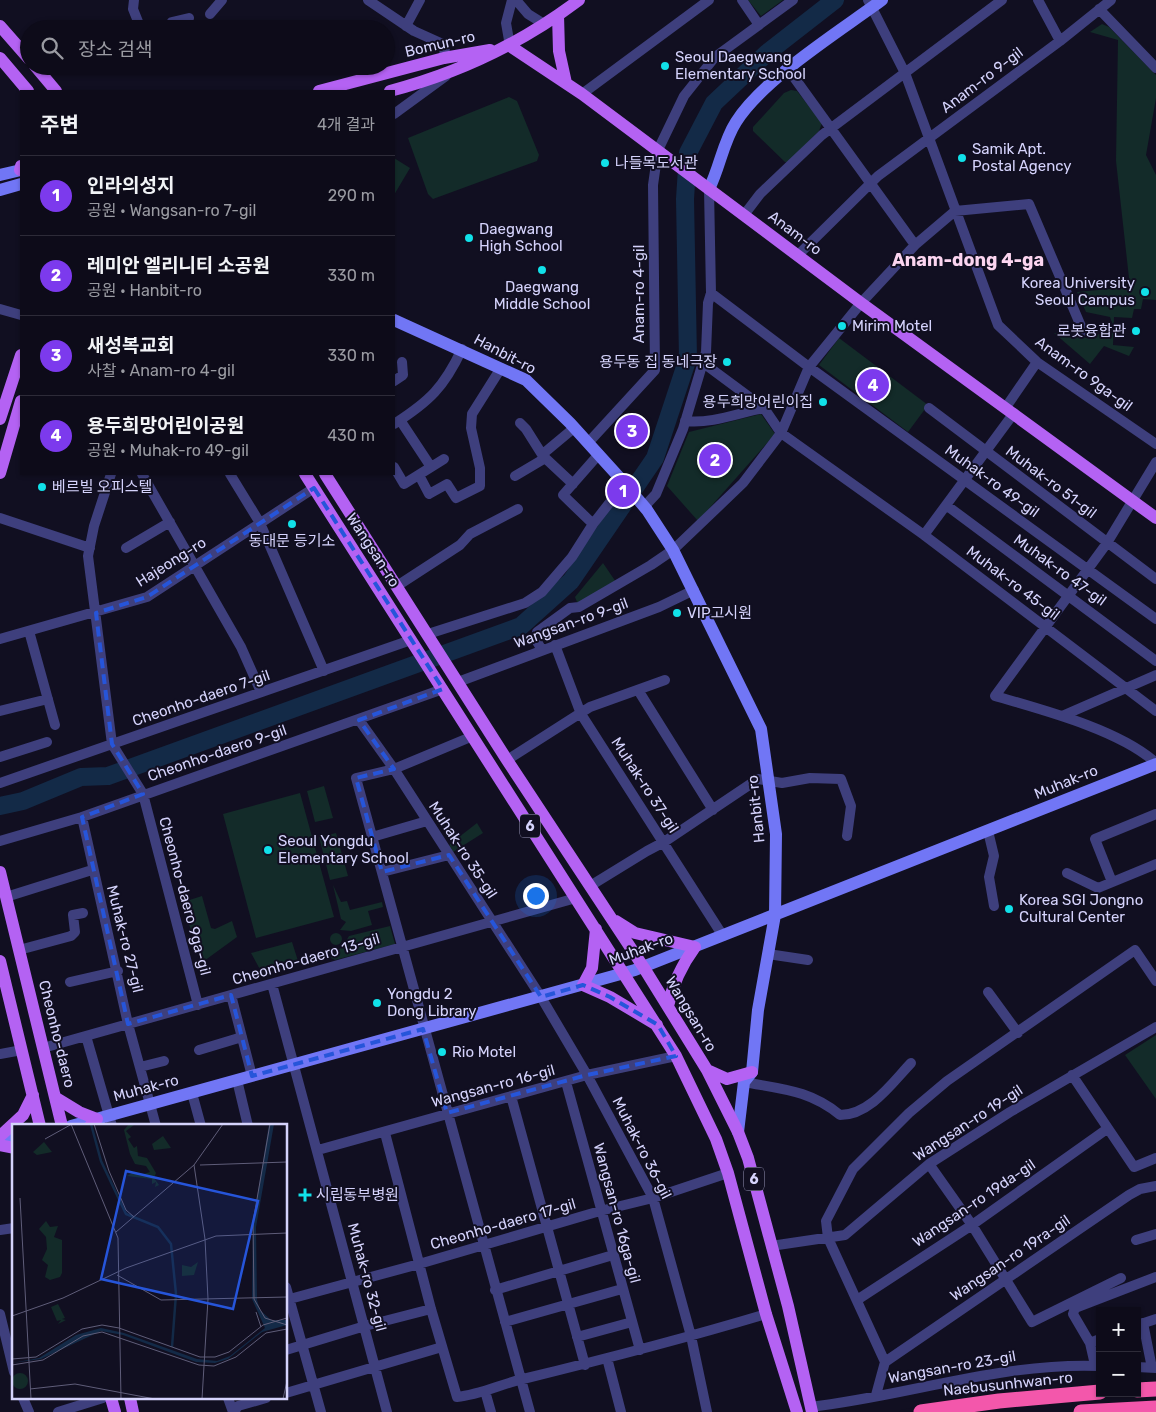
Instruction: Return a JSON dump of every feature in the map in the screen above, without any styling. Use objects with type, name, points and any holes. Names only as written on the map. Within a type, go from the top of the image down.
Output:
[{"type":"highway","points":[[1141,1390],[1156,1389]]},
{"type":"highway","name":"Naebusunhwan-ro","points":[[921,1412],[999,1401],[1096,1392]]},
{"type":"highway","points":[[1081,1412],[1156,1408]]},
{"type":"main road","name":"Bomun-ro","points":[[393,90],[448,74],[510,46],[579,0]]},
{"type":"main road","points":[[709,189],[718,171],[731,130],[741,114],[759,94],[869,4],[882,0]]},
{"type":"main road","points":[[558,15],[559,51],[566,83]]},
{"type":"main road","points":[[0,26],[20,49]]},
{"type":"main road","name":"Bomun-ro","points":[[395,71],[444,58],[510,46]]},
{"type":"main road","points":[[510,46],[582,94],[658,150]]},
{"type":"main road","points":[[0,58],[27,90]]},
{"type":"main road","points":[[43,75],[55,90]]},
{"type":"main road","name":"Bomun-ro","points":[[323,90],[380,75]]},
{"type":"main road","name":"Anam-ro","points":[[658,150],[861,302],[1156,518]]},
{"type":"main road","points":[[0,175],[20,170]]},
{"type":"main road","points":[[0,190],[20,184]]},
{"type":"main road","name":"Hanbit-ro","points":[[395,320],[526,380],[625,483],[673,550],[761,729],[776,834],[776,915],[738,1132]]},
{"type":"main road","points":[[0,420],[20,358]]},
{"type":"main road","points":[[0,473],[17,431],[20,408]]},
{"type":"main road","name":"Wangsan-ro","points":[[306,475],[412,642]]},
{"type":"main road","name":"Wangsan-ro","points":[[326,475],[430,636]]},
{"type":"main road","name":"6","points":[[430,636],[455,678]]},
{"type":"main road","name":"6","points":[[412,642],[676,1056],[716,1139],[728,1173],[766,1314],[795,1411]]},
{"type":"main road","name":"Wangsan-ro","points":[[455,678],[668,1006],[707,1070],[738,1132],[748,1158],[788,1306],[811,1409]]},
{"type":"main road","name":"Muhak-ro","points":[[93,1122],[111,1120],[150,1104],[192,1092],[644,968],[1156,763]]},
{"type":"main road","name":"Cheonho-daero","points":[[0,872],[62,1124]]},
{"type":"main road","points":[[612,919],[635,933],[695,947],[681,966],[672,986],[668,1006]]},
{"type":"main road","points":[[596,930],[592,968],[583,985],[610,997],[658,1026]]},
{"type":"main road","points":[[0,961],[40,1124]]},
{"type":"main road","points":[[707,1070],[728,1079],[748,1077]]},
{"type":"main road","points":[[16,1124],[33,1095]]},
{"type":"main road","points":[[56,1098],[93,1122]]},
{"type":"street","points":[[134,0],[133,9],[137,20]]},
{"type":"street","points":[[210,14],[222,0]]},
{"type":"street","points":[[368,0],[406,26],[445,45],[444,58]]},
{"type":"street","points":[[406,26],[420,0]]},
{"type":"street","points":[[510,46],[506,23],[512,0],[528,14],[544,24]]},
{"type":"street","points":[[582,94],[709,0]]},
{"type":"street","points":[[742,0],[760,25]]},
{"type":"street","name":"Anam-ro 4-gil","points":[[588,443],[655,370],[653,185],[658,150],[684,96],[716,57],[793,0]]},
{"type":"street","points":[[744,215],[760,194],[832,127],[1002,0]]},
{"type":"street","points":[[1038,0],[1060,41]]},
{"type":"street","name":"Anam-ro 9-gil","points":[[798,255],[870,183],[1060,41],[1111,0]]},
{"type":"street","name":"Anam-ro 9ga-gil","points":[[869,4],[905,73],[998,325],[1037,362],[1156,444]]},
{"type":"street","points":[[1099,9],[1156,68]]},
{"type":"street","points":[[180,20],[189,18]]},
{"type":"street","points":[[788,69],[832,127],[915,245]]},
{"type":"street","points":[[395,113],[448,74]]},
{"type":"street","points":[[644,507],[656,494],[685,421],[706,352],[708,303],[711,293],[709,189]]},
{"type":"street","points":[[542,650],[536,640],[537,632],[570,608],[578,607],[651,565],[673,550],[743,483],[782,433],[809,367],[861,302],[915,245],[956,211],[1029,204],[1083,331]]},
{"type":"street","name":"Muhak-ro 49-gil","points":[[711,293],[809,367],[1156,619]]},
{"type":"street","points":[[0,309],[20,315]]},
{"type":"street","points":[[431,467],[397,422],[435,394],[448,377],[462,350]]},
{"type":"street","points":[[395,379],[403,375],[402,362]]},
{"type":"street","name":"Muhak-ro 45-gil","points":[[702,362],[764,408],[782,433],[924,535],[1156,711]]},
{"type":"street","points":[[924,535],[987,450],[1037,362]]},
{"type":"street","points":[[419,475],[429,494],[447,484],[456,498],[480,486],[480,468],[470,428],[472,414],[501,368]]},
{"type":"street","points":[[685,421],[704,423],[731,414],[764,408]]},
{"type":"street","name":"Muhak-ro 51-gil","points":[[929,408],[1156,579]]},
{"type":"street","points":[[520,423],[543,456],[573,484]]},
{"type":"street","points":[[515,476],[542,460],[543,456],[574,428]]},
{"type":"street","points":[[593,524],[563,495],[599,454]]},
{"type":"street","points":[[395,469],[404,484],[444,459]]},
{"type":"street","points":[[1156,462],[1107,543],[995,696],[1062,716],[1141,749],[1156,763]]},
{"type":"street","points":[[111,475],[94,526],[88,556],[114,746]]},
{"type":"street","points":[[143,475],[241,647],[261,692]]},
{"type":"street","points":[[231,475],[260,523],[324,672]]},
{"type":"street","points":[[430,636],[525,603],[542,592],[572,557],[593,524],[625,483]]},
{"type":"street","name":"Hajeong-ro","points":[[0,639],[147,597],[314,488]]},
{"type":"street","name":"Muhak-ro 47-gil","points":[[946,505],[1156,661]]},
{"type":"street","points":[[397,586],[460,545],[470,534],[518,509]]},
{"type":"street","points":[[0,518],[90,548]]},
{"type":"street","points":[[126,548],[170,522]]},
{"type":"street","name":"Wangsan-ro 9-gil","points":[[455,678],[542,650],[658,607],[694,590]]},
{"type":"street","points":[[29,631],[55,725]]},
{"type":"street","name":"Cheonho-daero 7-gil","points":[[0,783],[114,746],[261,692],[412,642]]},
{"type":"street","name":"Muhak-ro 37-gil","points":[[554,645],[581,714],[723,936]]},
{"type":"street","points":[[1062,716],[1156,675]]},
{"type":"street","points":[[507,760],[568,720],[590,708],[665,680]]},
{"type":"street","name":"Cheonho-daero 9-gil","points":[[0,841],[82,817],[141,791],[359,720],[443,689]]},
{"type":"street","points":[[638,690],[713,810]]},
{"type":"street","points":[[0,712],[48,699]]},
{"type":"street","name":"Muhak-ro 35-gil","points":[[359,720],[394,769],[541,997]]},
{"type":"street","points":[[473,736],[394,769],[356,778],[482,1245],[530,1412]]},
{"type":"street","points":[[0,757],[47,742]]},
{"type":"street","name":"Cheonho-daero 9ga-gil","points":[[114,746],[141,791],[198,1005]]},
{"type":"street","points":[[590,886],[647,850],[664,842],[758,779],[782,782],[810,778],[841,779],[852,806],[847,836]]},
{"type":"street","points":[[1112,882],[1095,838],[1156,814]]},
{"type":"street","name":"Muhak-ro 27-gil","points":[[82,817],[92,870],[118,972],[128,1024],[155,1124]]},
{"type":"street","points":[[372,837],[427,821]]},
{"type":"street","points":[[988,831],[994,856],[989,877],[994,906]]},
{"type":"street","points":[[382,872],[448,855]]},
{"type":"street","points":[[1067,873],[1098,888],[1156,864]]},
{"type":"street","points":[[6,896],[92,870]]},
{"type":"street","name":"Cheonho-daero 13-gil","points":[[43,1048],[576,898]]},
{"type":"street","points":[[19,950],[71,936],[75,932],[72,915],[83,913]]},
{"type":"street","points":[[876,1395],[884,1362],[828,1238],[826,1221],[853,1169],[909,1114],[947,1081],[1134,950],[1156,981]]},
{"type":"street","points":[[768,954],[808,960]]},
{"type":"street","name":"Cheonho-daero","points":[[70,982],[118,972]]},
{"type":"street","points":[[272,984],[294,1064]]},
{"type":"street","points":[[988,992],[1018,1033]]},
{"type":"street","points":[[231,995],[252,1076]]},
{"type":"street","name":"Muhak-ro 36-gil","points":[[541,997],[587,1075],[653,1198],[691,1336],[707,1412]]},
{"type":"street","name":"Wangsan-ro 19-gil","points":[[771,1246],[845,1235],[929,1164],[1010,1112],[1156,1027]]},
{"type":"street","name":"Muhak-ro","points":[[86,1036],[111,1120]]},
{"type":"street","points":[[200,1050],[242,1037]]},
{"type":"street","points":[[0,1054],[22,1050]]},
{"type":"street","name":"Wangsan-ro 16-gil","points":[[318,1150],[385,1133],[447,1113],[587,1075],[676,1056]]},
{"type":"street","points":[[140,1068],[164,1061]]},
{"type":"street","points":[[748,1077],[810,1095],[827,1104],[840,1115],[852,1115],[881,1094],[911,1063]]},
{"type":"street","name":"Muhak-ro 32-gil","points":[[294,1064],[354,1280],[353,1289],[365,1326],[387,1412]]},
{"type":"street","points":[[1072,1075],[1107,1130],[1134,1167],[1156,1158]]},
{"type":"street","points":[[237,1080],[248,1124]]},
{"type":"street","name":"Wangsan-ro 16ga-gil","points":[[566,1082],[600,1211],[640,1350]]},
{"type":"street","name":"Muhak-ro","points":[[192,1092],[200,1124]]},
{"type":"street","points":[[511,1096],[585,1365]]},
{"type":"street","name":"Wangsan-ro 19da-gil","points":[[857,1300],[972,1225],[1107,1130]]},
{"type":"street","points":[[385,1133],[431,1309],[457,1396],[470,1396],[521,1379],[585,1365],[766,1314]]},
{"type":"street","points":[[929,1164],[972,1225],[1032,1322],[1121,1278]]},
{"type":"street","name":"Cheonho-daero 17-gil","points":[[288,1299],[419,1264],[600,1211],[653,1198],[728,1173]]},
{"type":"street","name":"Wangsan-ro 19ra-gil","points":[[884,1362],[1129,1195],[1140,1189],[1156,1186]]},
{"type":"street","points":[[1136,1240],[1156,1234]]},
{"type":"street","points":[[495,1290],[613,1256]]},
{"type":"street","points":[[1096,1354],[1095,1341],[1073,1314],[1075,1308],[1156,1277]]},
{"type":"street","points":[[505,1322],[622,1289]]},
{"type":"street","points":[[288,1299],[321,1412]]},
{"type":"street","points":[[288,1350],[365,1326],[431,1309]]},
{"type":"street","points":[[0,1314],[12,1367]]},
{"type":"street","points":[[1141,1324],[1156,1319]]},
{"type":"street","points":[[577,1337],[632,1322]]},
{"type":"street","points":[[1141,1327],[1154,1368],[1141,1367]]},
{"type":"street","points":[[288,1392],[442,1347]]},
{"type":"street","points":[[607,1358],[621,1412]]},
{"type":"street","name":"Wangsan-ro 23-gil","points":[[811,1409],[986,1374],[1096,1366]]},
{"type":"street","points":[[485,1391],[491,1412]]},
{"type":"street","points":[[25,1400],[29,1412]]},
{"type":"street","points":[[58,1412],[97,1400]]},
{"type":"street","points":[[229,1400],[234,1412]]},
{"type":"street","points":[[234,1412],[238,1406],[259,1400]]},
{"type":"highlighted area","points":[[314,488],[443,689],[359,720],[394,769],[356,778],[382,872],[449,855],[541,997],[583,985],[610,997],[658,1025],[676,1056],[587,1075],[447,1113],[423,1029],[252,1076],[231,995],[128,1024],[82,817],[143,794],[112,744],[96,613],[147,597]]},
{"type":"green space","points":[[748,0],[783,0],[761,16]]},
{"type":"green space","points":[[1102,24],[1109,27],[1156,75],[1156,98],[1146,155],[1156,175],[1156,300],[1143,299],[1141,309],[1134,309],[1132,318],[1114,317],[1113,345],[1134,347],[1129,356],[1104,346],[1090,364],[1054,333],[1088,338],[1108,331],[1112,323],[1110,317],[1086,312],[1077,292],[1130,287],[1116,161],[1118,40],[1090,32]]},
{"type":"green space","points":[[791,90],[797,91],[822,123],[819,131],[788,162],[785,162],[753,131],[753,127],[784,93]]},
{"type":"green space","points":[[509,97],[517,101],[539,155],[537,161],[433,199],[428,194],[408,138]]},
{"type":"green space","points":[[395,159],[410,168],[395,193]]},
{"type":"green space","points":[[839,338],[928,405],[908,432],[819,365]]},
{"type":"green space","points":[[761,414],[775,434],[698,521],[667,486],[689,432]]},
{"type":"green space","points":[[603,563],[618,585],[579,607],[575,597]]},
{"type":"green space","points":[[324,786],[333,818],[315,822],[307,791]]},
{"type":"green space","points":[[300,793],[334,917],[256,938],[223,814]]},
{"type":"green space","points":[[477,823],[483,833],[453,852],[449,847],[450,844]]},
{"type":"green space","points":[[336,833],[348,876],[330,880],[319,837]]},
{"type":"green space","points":[[333,885],[341,902],[347,901],[350,910],[382,902],[383,907],[368,911],[372,925],[351,931],[340,930],[346,922],[341,919]]},
{"type":"green space","points":[[202,896],[211,928],[215,929],[232,921],[237,937],[204,961],[180,903]]},
{"type":"green space","points":[[390,926],[395,944],[335,960],[331,958],[335,950],[342,948],[349,936]]},
{"type":"green space","points":[[338,933],[341,934],[341,944],[334,945],[331,944],[330,937],[331,934]]},
{"type":"green space","points":[[292,942],[299,964],[262,973],[251,953]]},
{"type":"green space","points":[[1156,1035],[1156,1099],[1125,1055]]},
{"type":"pier","points":[[1156,1385],[1156,1412],[899,1412],[925,1405],[1096,1393],[1096,1397],[1141,1397],[1141,1391]]},
{"type":"waterway","points":[[0,806],[23,801],[81,777],[108,776],[521,626],[571,581],[655,458],[688,358],[685,199],[688,153],[714,103],[767,53],[835,0]]},
{"type":"place","name":"Seoul Daegwang Elementary School","points":[[665,66]]},
{"type":"place","name":"Samik Apt. Postal Agency","points":[[962,158]]},
{"type":"place","name":"나들목도서관","points":[[605,163]]},
{"type":"place","name":"Daegwang High School","points":[[469,238]]},
{"type":"place","name":"Daegwang Middle School","points":[[542,270]]},
{"type":"place","name":"Korea University Seoul Campus","points":[[1145,292]]},
{"type":"place","name":"Mirim Motel","points":[[842,326]]},
{"type":"place","name":"로봇융합관","points":[[1136,331]]},
{"type":"place","name":"용두동 집 동네극장","points":[[727,362]]},
{"type":"place","name":"용두희망어린이공원","points":[[873,385]]},
{"type":"place","name":"용두희망어린이집","points":[[823,402]]},
{"type":"place","name":"새성복교회","points":[[632,431]]},
{"type":"place","name":"레미안 엘리니티 소공원","points":[[715,460]]},
{"type":"place","name":"베르빌 오피스텔","points":[[42,487]]},
{"type":"place","name":"인라의성지","points":[[623,491]]},
{"type":"place","name":"동대문 등기소","points":[[292,524]]},
{"type":"place","name":"VIP고시원","points":[[677,613]]},
{"type":"place","name":"Seoul Yongdu Elementary School","points":[[268,850]]},
{"type":"place","name":"Korea SGI Jongno Cultural Center","points":[[1009,909]]},
{"type":"place","name":"Yongdu 2 Dong Library","points":[[377,1003]]},
{"type":"place","name":"Rio Motel","points":[[442,1052]]},
{"type":"place","name":"시립동부병원","points":[[305,1195]]},
{"type":"district","name":"Anam-dong 4-ga","points":[[968,260]]}]
